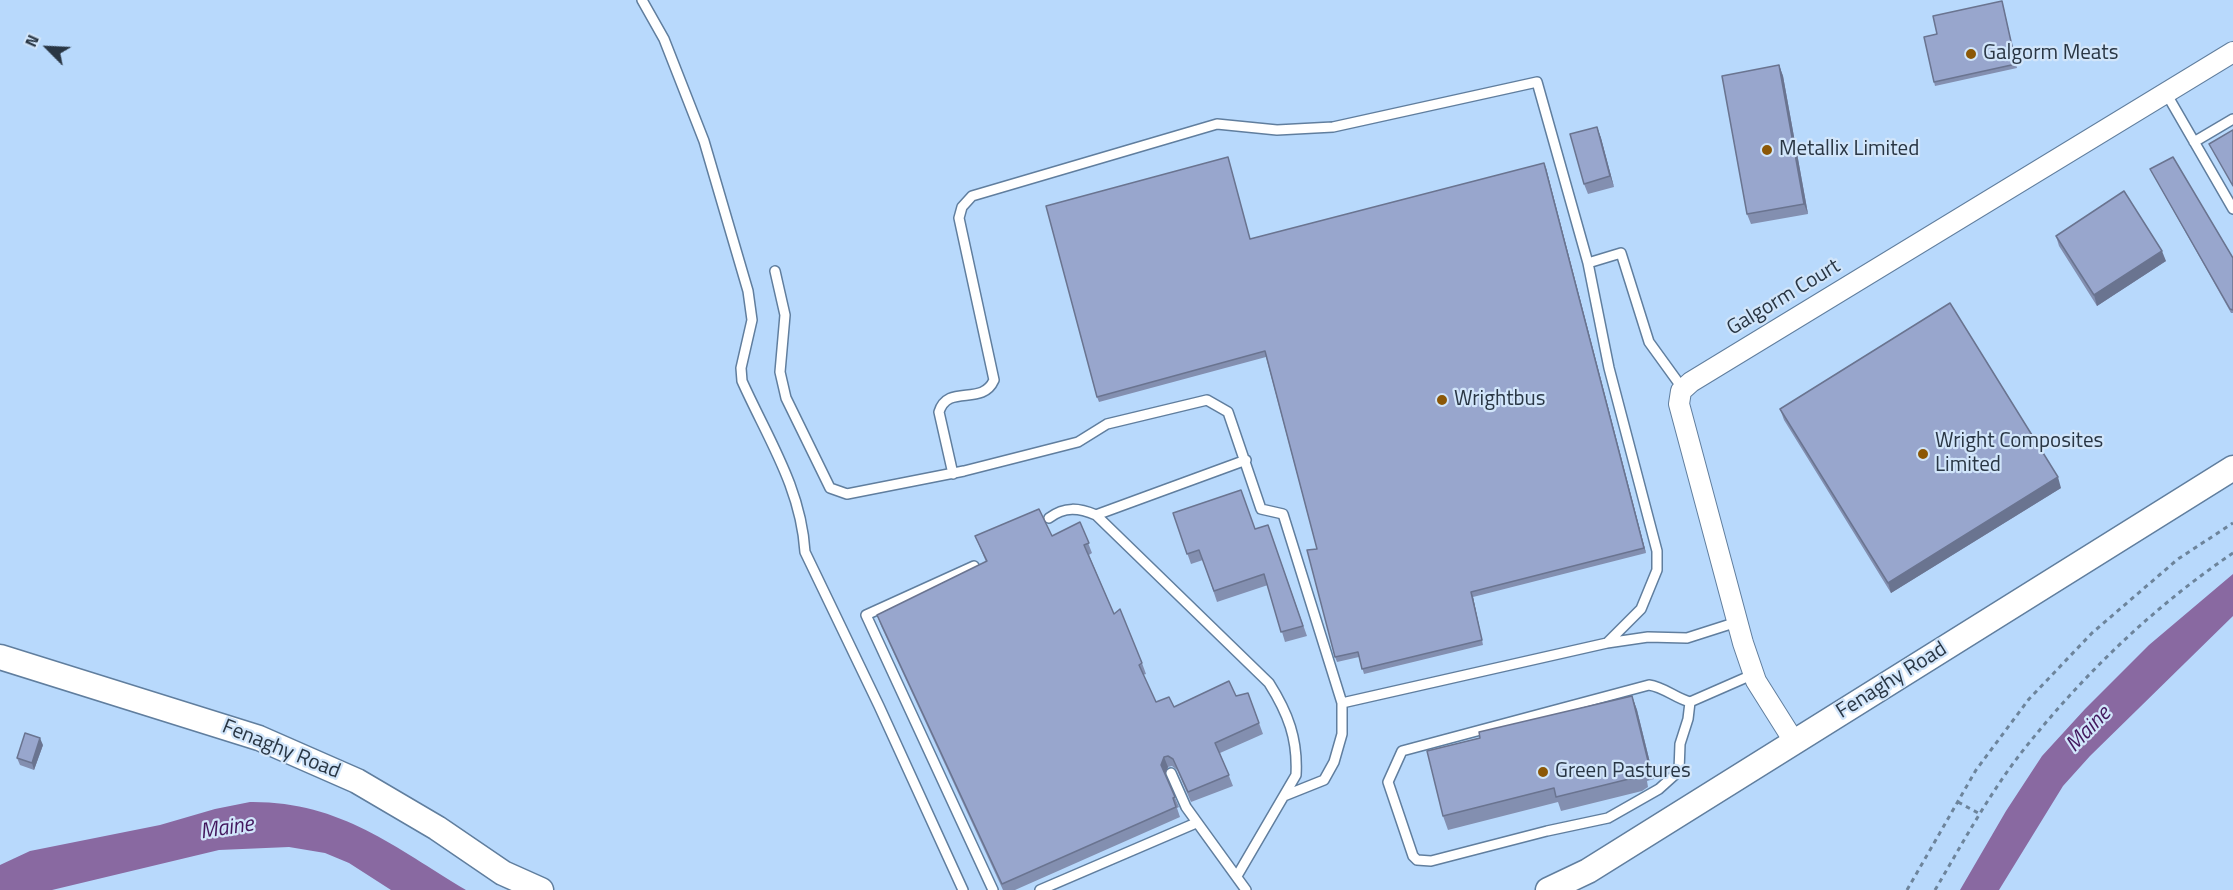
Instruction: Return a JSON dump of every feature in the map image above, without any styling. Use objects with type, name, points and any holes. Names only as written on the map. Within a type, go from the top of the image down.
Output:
[{"type":"street","name":"Galgorm Court","points":[[1683,389],[2233,52]]},
{"type":"street","points":[[1683,389],[1678,398],[1679,404],[1737,622],[1754,674],[1795,743]]},
{"type":"street","name":"Fenaghy Road","points":[[1548,890],[1588,871],[2233,468]]},
{"type":"street","name":"Fenaghy Road","points":[[0,657],[269,742],[357,781],[437,828],[503,873],[541,890]]},
{"type":"lane","points":[[642,0],[664,39],[704,141],[748,291],[752,320],[741,368],[742,381],[798,502],[806,552],[894,737],[963,890]]},
{"type":"lane","points":[[953,474],[939,412],[942,403],[950,397],[983,393],[990,388],[994,380],[959,218],[962,207],[972,196],[1217,124],[1277,130],[1333,127],[1537,82],[1588,263],[1609,368],[1657,551],[1657,570],[1641,609],[1607,643]]},
{"type":"lane","points":[[2166,93],[2233,209]]},
{"type":"lane","points":[[2194,142],[2233,119]]},
{"type":"lane","points":[[1588,263],[1621,253],[1649,342],[1683,389]]},
{"type":"lane","points":[[775,272],[785,315],[780,372],[786,398],[830,488],[846,494],[953,474],[1078,442],[1107,424],[1207,400],[1228,412],[1261,509],[1283,514],[1342,703],[1342,734],[1334,762],[1324,780],[1284,796]]},
{"type":"lane","points":[[1096,515],[1246,460]]},
{"type":"lane","points":[[1049,518],[1058,511],[1080,508],[1096,515],[1269,683],[1285,709],[1297,756],[1296,775],[1237,876]]},
{"type":"lane","points":[[974,566],[866,615],[993,890]]},
{"type":"lane","points":[[1342,703],[1607,643],[1647,637],[1688,638],[1737,622]]},
{"type":"lane","points":[[1690,702],[1688,719],[1680,744],[1679,771],[1659,789],[1608,819],[1547,831],[1431,861],[1417,860],[1413,856],[1388,782],[1402,751],[1648,685],[1658,686],[1690,702],[1754,674]]},
{"type":"lane","points":[[1171,773],[1196,823],[1246,890]]},
{"type":"lane","points":[[1040,890],[1196,823]]},
{"type":"path","points":[[1907,890],[1976,770],[2029,699],[2092,633],[2178,559],[2233,523]]},
{"type":"path","points":[[1935,890],[1980,814],[2028,744],[2075,690],[2140,626],[2196,578],[2233,553]]},
{"type":"path","points":[[1958,802],[1980,814]]},
{"type":"water","name":"Maine","points":[[2233,574],[2233,616],[2090,756],[2063,786],[1999,890],[1960,890],[2006,811],[2042,756],[2149,645]]},
{"type":"water","name":"Maine","points":[[250,802],[312,809],[339,818],[390,843],[466,890],[391,890],[349,863],[325,853],[289,847],[219,850],[52,890],[0,890],[0,865],[30,851],[160,825],[215,809]]},
{"type":"building","name":"Galgorm Meats","points":[[2002,1],[2016,64],[1934,82],[1924,37],[1937,34],[1933,16]]},
{"type":"building","name":"Metallix Limited","points":[[1779,65],[1804,204],[1747,214],[1722,76]]},
{"type":"building","points":[[1597,127],[1610,176],[1584,184],[1570,134]]},
{"type":"building","points":[[2233,130],[2233,186],[2209,144]]},
{"type":"building","name":"Wrightbus","points":[[1228,157],[1250,239],[1544,163],[1644,548],[1471,592],[1482,640],[1362,669],[1358,652],[1335,657],[1307,550],[1317,549],[1265,351],[1097,397],[1046,206]]},
{"type":"building","points":[[2173,157],[2233,258],[2233,310],[2230,309],[2150,169]]},
{"type":"building","points":[[2124,191],[2162,251],[2094,295],[2056,236]]},
{"type":"building","name":"Wright Composites Limited","points":[[1950,303],[2058,477],[1888,583],[1780,409]]},
{"type":"building","points":[[1241,490],[1255,529],[1268,525],[1303,626],[1281,632],[1264,574],[1214,591],[1199,550],[1187,554],[1173,513]]},
{"type":"building","points":[[1039,509],[1052,536],[1080,522],[1089,543],[1084,545],[1114,614],[1120,609],[1142,663],[1139,665],[1156,702],[1169,697],[1174,707],[1229,681],[1236,696],[1248,693],[1259,723],[1215,743],[1229,775],[1188,792],[1173,759],[1168,756],[1164,757],[1161,765],[1175,797],[1173,798],[1176,807],[1002,884],[877,615],[987,561],[975,536]]},
{"type":"building","name":"Green Pastures","points":[[1632,696],[1649,765],[1642,767],[1643,774],[1556,797],[1554,788],[1443,816],[1427,751],[1480,738],[1479,732]]},
{"type":"building","points":[[25,733],[40,738],[32,763],[17,758]]},
{"type":"place","name":"Galgorm Meats","points":[[1971,54]]},
{"type":"place","name":"Metallix Limited","points":[[1767,150]]},
{"type":"place","name":"Wrightbus","points":[[1442,400]]},
{"type":"place","name":"Wright Composites Limited","points":[[1923,454]]},
{"type":"place","name":"Green Pastures","points":[[1543,772]]}]
